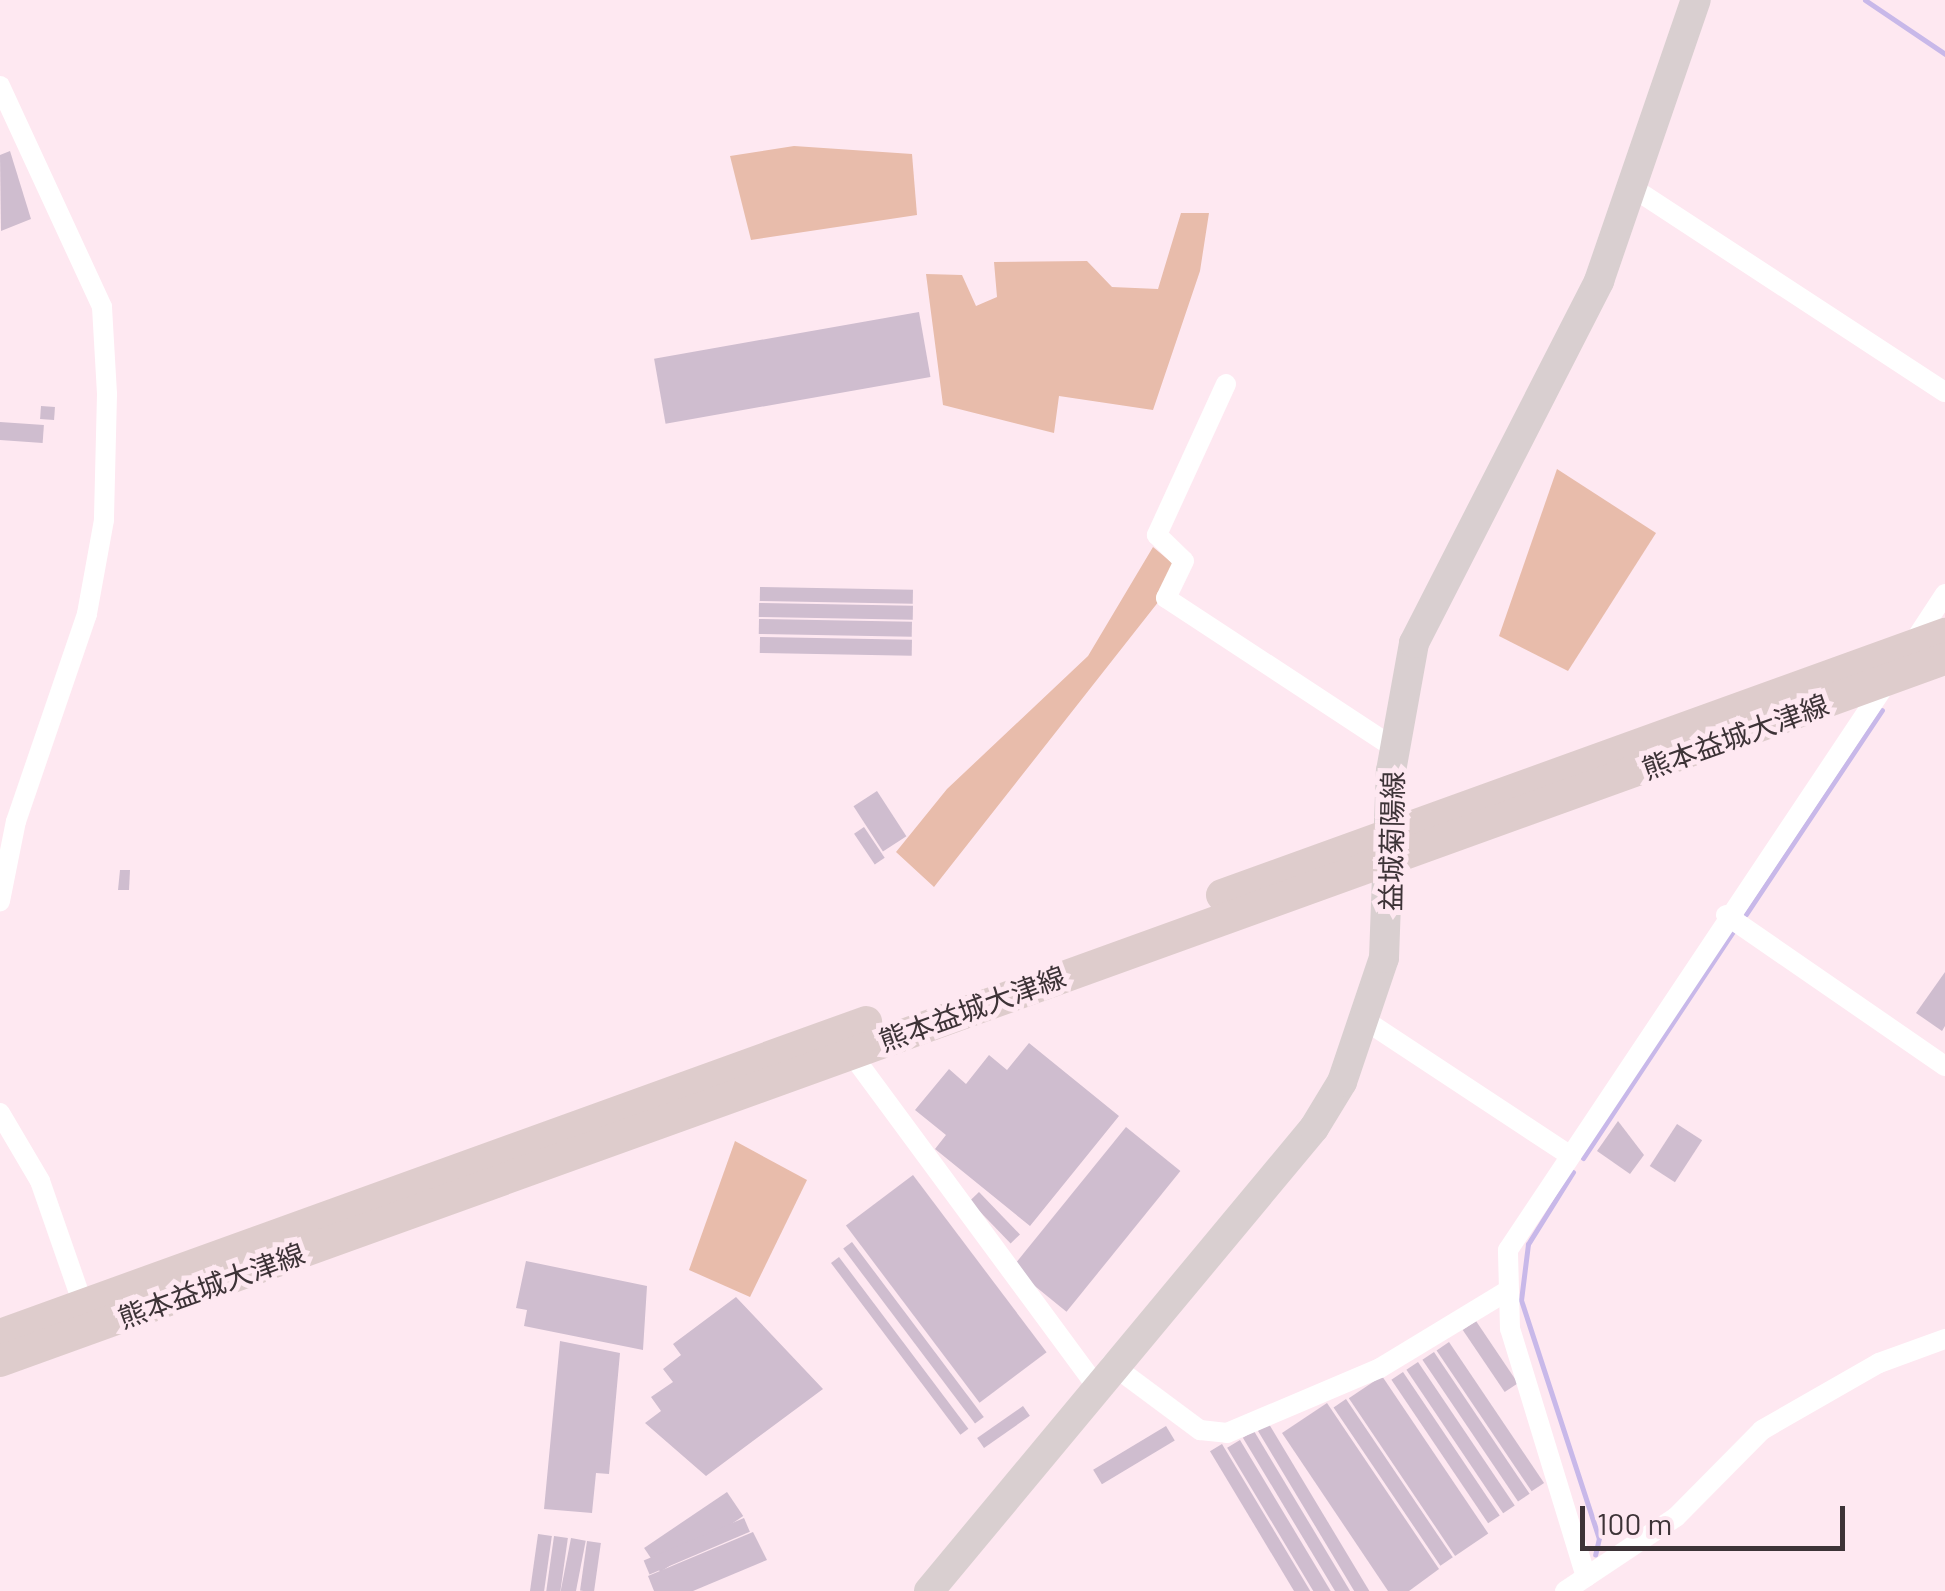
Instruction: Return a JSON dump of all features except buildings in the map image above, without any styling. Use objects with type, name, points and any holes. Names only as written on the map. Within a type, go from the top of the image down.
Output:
[{"type":"main road","name":"益城菊陽線","points":[[929,1591],[1102,1374],[1314,1128],[1366,1021],[1384,958],[1394,845],[1394,748],[1414,643],[1436,588],[1600,281],[1636,190],[1696,0]]},
{"type":"main road","name":"熊本益城大津線","points":[[0,1335],[88,1317],[850,1052],[1945,634]]},
{"type":"main road","name":"熊本益城大津線","points":[[0,1361],[88,1317],[1394,845],[1945,659]]},
{"type":"street","points":[[0,86],[102,307],[107,394],[104,520],[87,614],[16,822],[0,901]]},
{"type":"street","points":[[1636,190],[1945,392]]},
{"type":"street","points":[[1226,384],[1157,535],[1184,561],[1166,598],[1394,748]]},
{"type":"street","points":[[1586,1576],[1504,1293],[1508,1250],[1726,916],[1945,594]]},
{"type":"street","points":[[1726,916],[1945,1066]]},
{"type":"street","points":[[1366,1021],[1569,1156]]},
{"type":"street","points":[[850,1052],[1102,1374],[1200,1430],[1228,1432],[1380,1368],[1504,1293]]},
{"type":"street","points":[[0,1113],[40,1181],[88,1317]]},
{"type":"street","points":[[1565,1591],[1676,1518],[1762,1430],[1879,1363],[1945,1339]]},
{"type":"shaded area","points":[[794,146],[912,154],[917,215],[751,240],[730,156]]},
{"type":"shaded area","points":[[1181,213],[1209,213],[1200,271],[1153,410],[1059,396],[1054,433],[943,405],[926,274],[962,275],[976,306],[997,297],[994,262],[1087,261],[1112,287],[1158,289]]},
{"type":"shaded area","points":[[1557,469],[1656,533],[1568,671],[1499,636]]},
{"type":"shaded area","points":[[1153,547],[1177,567],[1159,601],[934,887],[896,852],[947,789],[1088,656]]},
{"type":"shaded area","points":[[735,1141],[807,1180],[750,1297],[689,1270]]},
{"type":"waterway","points":[[1865,0],[1945,54]]},
{"type":"waterway","points":[[1746,914],[1882,710]]},
{"type":"waterway","points":[[1583,1158],[1735,928]]},
{"type":"waterway","points":[[1573,1172],[1528,1244],[1521,1300],[1599,1538],[1595,1555]]}]
